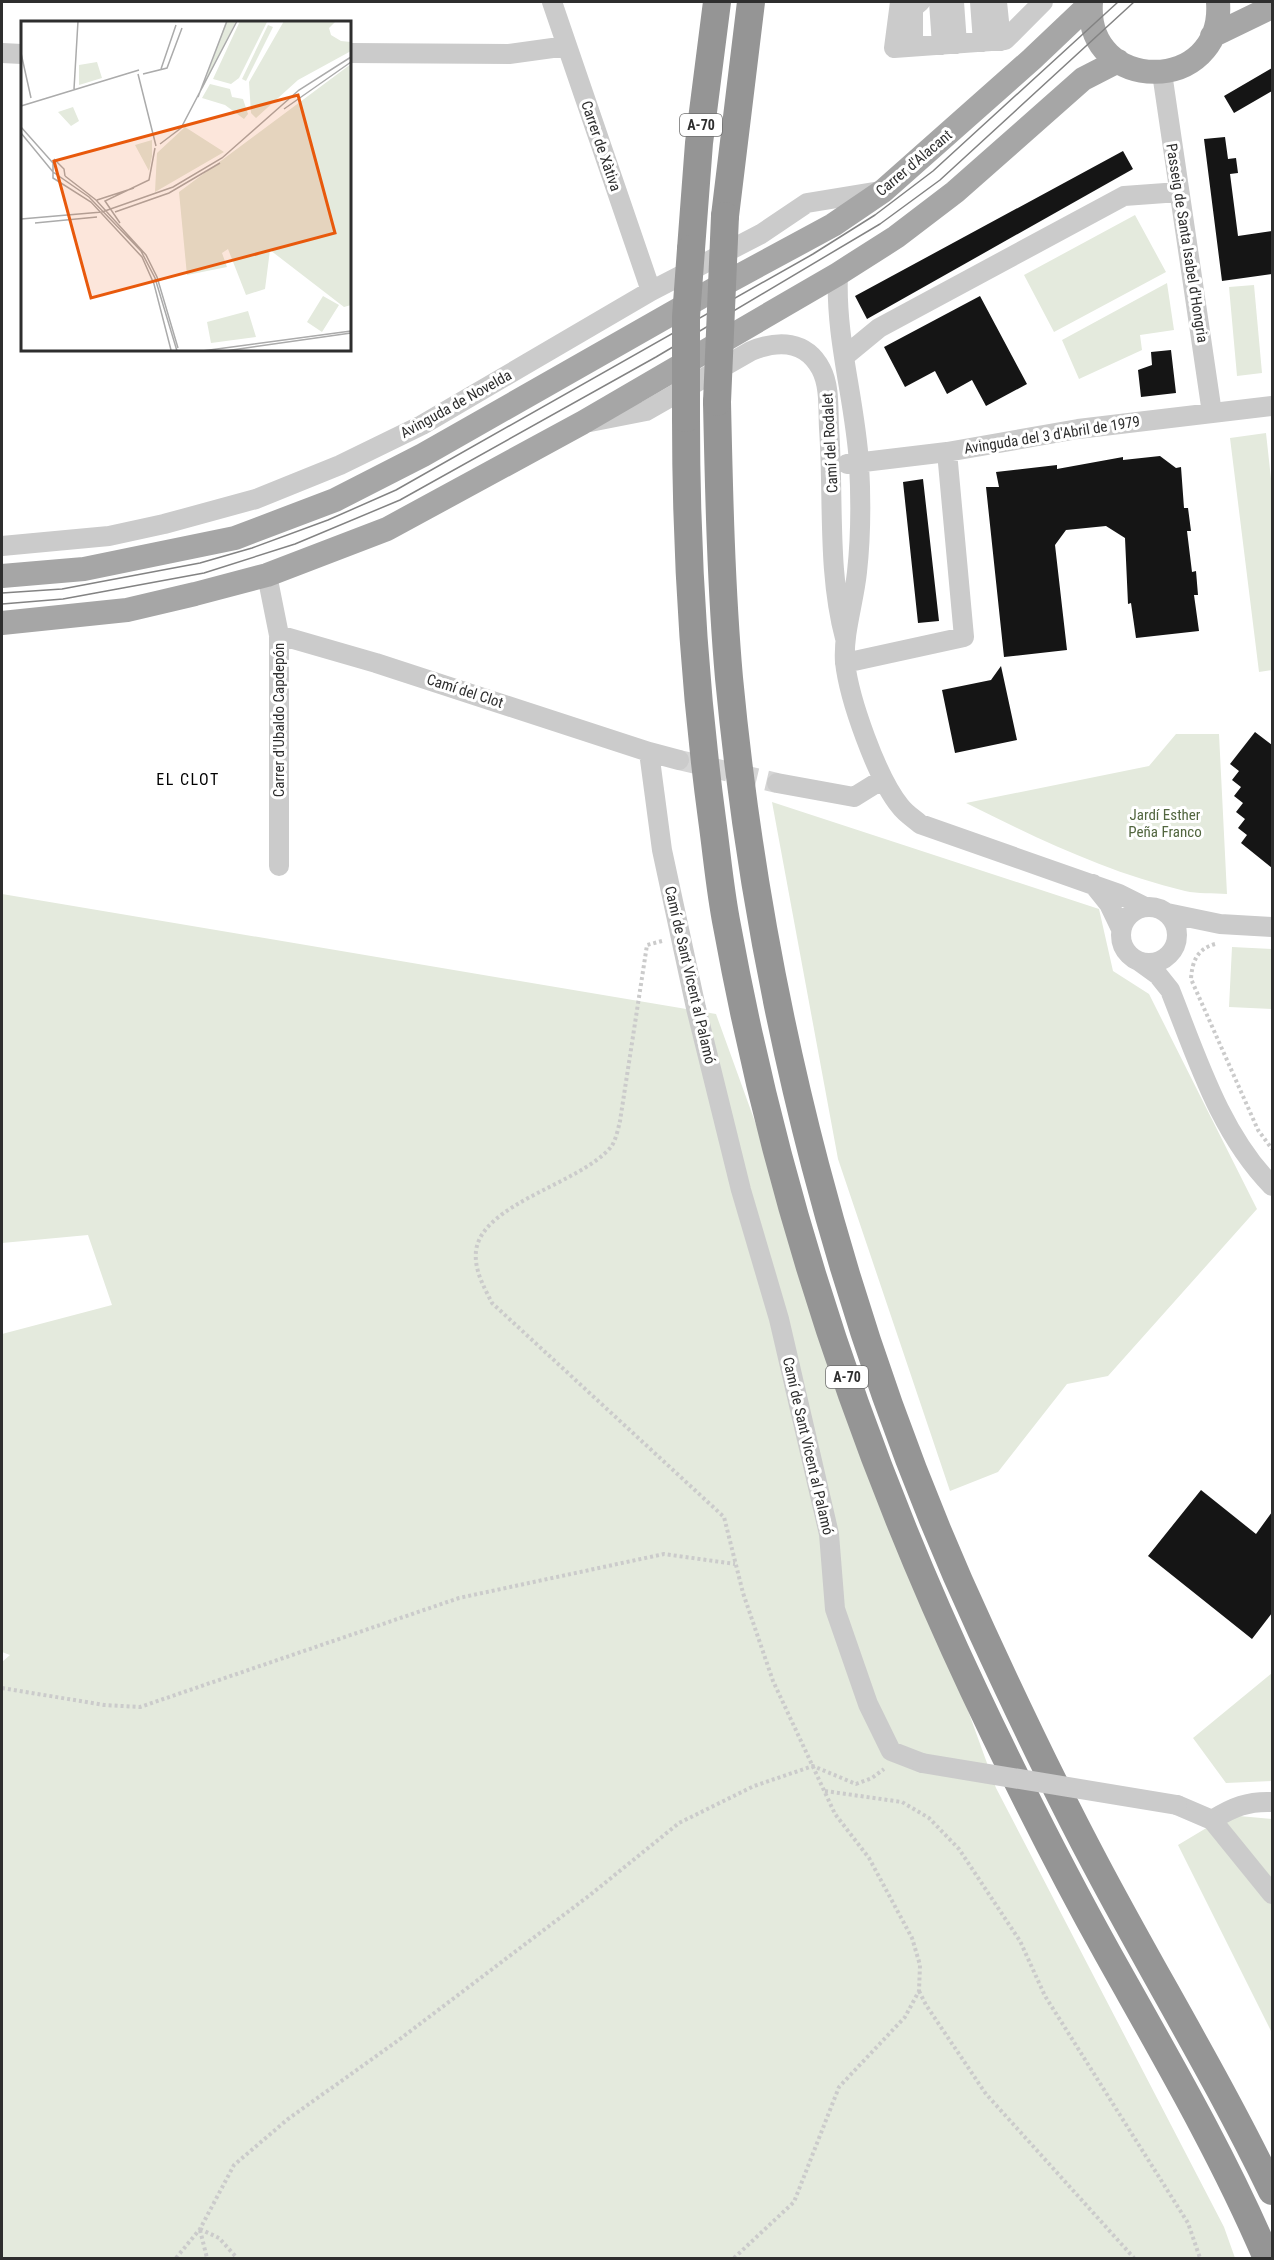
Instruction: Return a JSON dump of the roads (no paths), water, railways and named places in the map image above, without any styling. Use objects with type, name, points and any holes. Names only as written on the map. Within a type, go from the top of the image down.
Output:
[{"type":"highway","name":"A-70","points":[[717,2],[699,143],[686,317],[686,531],[697,696],[726,923],[770,1127],[832,1337],[881,1472],[934,1605],[1042,1832],[1210,2139],[1267,2259]]},
{"type":"highway","name":"A-70","points":[[751,2],[725,216],[717,402],[729,674],[751,857],[770,967],[793,1077],[846,1268],[908,1455],[980,1629],[1095,1862],[1272,2191]]},
{"type":"main road","points":[[1091,2],[1096,35],[1107,52],[1118,62],[1140,71],[1162,73],[1189,63],[1206,47],[1218,16],[1218,2]]},
{"type":"main road","name":"Carrer d'Alacant","points":[[713,290],[833,225],[883,191],[1032,59],[1091,2]]},
{"type":"main road","points":[[1212,36],[1272,8]]},
{"type":"main road","points":[[2,623],[127,610],[267,574],[387,529],[582,423],[810,291],[896,237],[955,192],[1083,79],[1118,62]]},
{"type":"main road","name":"Avinguda de Novelda","points":[[2,576],[84,570],[235,538],[335,500],[423,455],[713,290]]},
{"type":"street","name":"Carrer de Xàtiva","points":[[552,2],[651,291]]},
{"type":"street","points":[[900,2],[894,48],[1005,40],[1039,4]]},
{"type":"street","points":[[920,2],[913,8],[956,44]]},
{"type":"street","points":[[926,2],[956,44]]},
{"type":"street","points":[[939,2],[956,44]]},
{"type":"street","points":[[954,2],[956,44]]},
{"type":"street","points":[[956,44],[967,2]]},
{"type":"street","points":[[956,44],[980,2]]},
{"type":"street","points":[[956,44],[997,2]]},
{"type":"street","points":[[351,53],[509,54],[567,46]]},
{"type":"street","points":[[2,53],[21,54]]},
{"type":"street","name":"Passeig de Santa Isabel d'Hongria","points":[[1162,73],[1212,412]]},
{"type":"street","name":"Avinguda de Novelda","points":[[2,546],[109,536],[256,499],[340,465],[422,425],[651,291],[761,234],[807,203],[883,191]]},
{"type":"street","points":[[845,356],[879,328],[1124,196],[1179,192]]},
{"type":"street","name":"Camí del Rodalet","points":[[838,274],[837,309],[859,462],[860,538],[852,611],[845,641],[845,663],[856,706],[883,780],[900,807],[920,824],[1092,884],[1145,907]]},
{"type":"street","name":"Camí del Rodalet","points":[[582,423],[646,411],[750,351],[769,343],[789,343],[807,351],[825,378],[832,465],[836,607],[845,641]]},
{"type":"street","name":"Avinguda del 3 d'Abril de 1979","points":[[832,465],[947,452],[1078,429],[1272,406]]},
{"type":"street","points":[[845,663],[964,637],[947,452]]},
{"type":"street","name":"Carrer d'Ubaldo Capdepón","points":[[267,574],[279,635],[279,866]]},
{"type":"street","name":"Camí del Clot","points":[[279,635],[387,666],[649,752]]},
{"type":"street","points":[[649,752],[679,760]]},
{"type":"street","name":"Camí de Sant Vicent al Palamó","points":[[649,752],[662,850],[681,936],[741,1190],[779,1320],[829,1534],[835,1609],[868,1704],[891,1751],[922,1763],[1177,1805],[1212,1820],[1272,1894]]},
{"type":"street","points":[[777,783],[854,797],[883,780]]},
{"type":"street","points":[[1092,884],[1109,904],[1121,929],[1124,949],[1158,975],[1170,990],[1217,1107],[1272,1186]]},
{"type":"street","points":[[1121,929],[1126,918],[1134,910],[1145,907],[1221,924],[1272,927]]},
{"type":"street","points":[[1167,913],[1174,923],[1177,934],[1172,949],[1170,990]]},
{"type":"street","points":[[1140,962],[1156,962],[1172,949],[1221,924]]},
{"type":"street","points":[[1212,1820],[1236,1806],[1251,1802],[1272,1802]]},
{"type":"tunnel","points":[[679,760],[777,783]]},
{"type":"tram line","points":[[2,593],[62,589],[200,563],[252,548],[328,520],[396,490],[813,254],[875,215],[933,171],[1118,2]]},
{"type":"tram line","points":[[2,604],[63,599],[204,573],[295,544],[400,500],[656,357],[880,224],[940,180],[1134,2]]},
{"type":"district","name":"EL CLOT","points":[[188,779]]},
{"type":"park label","name":"Jardí Esther Peña Franco","points":[[1165,824]]}]
